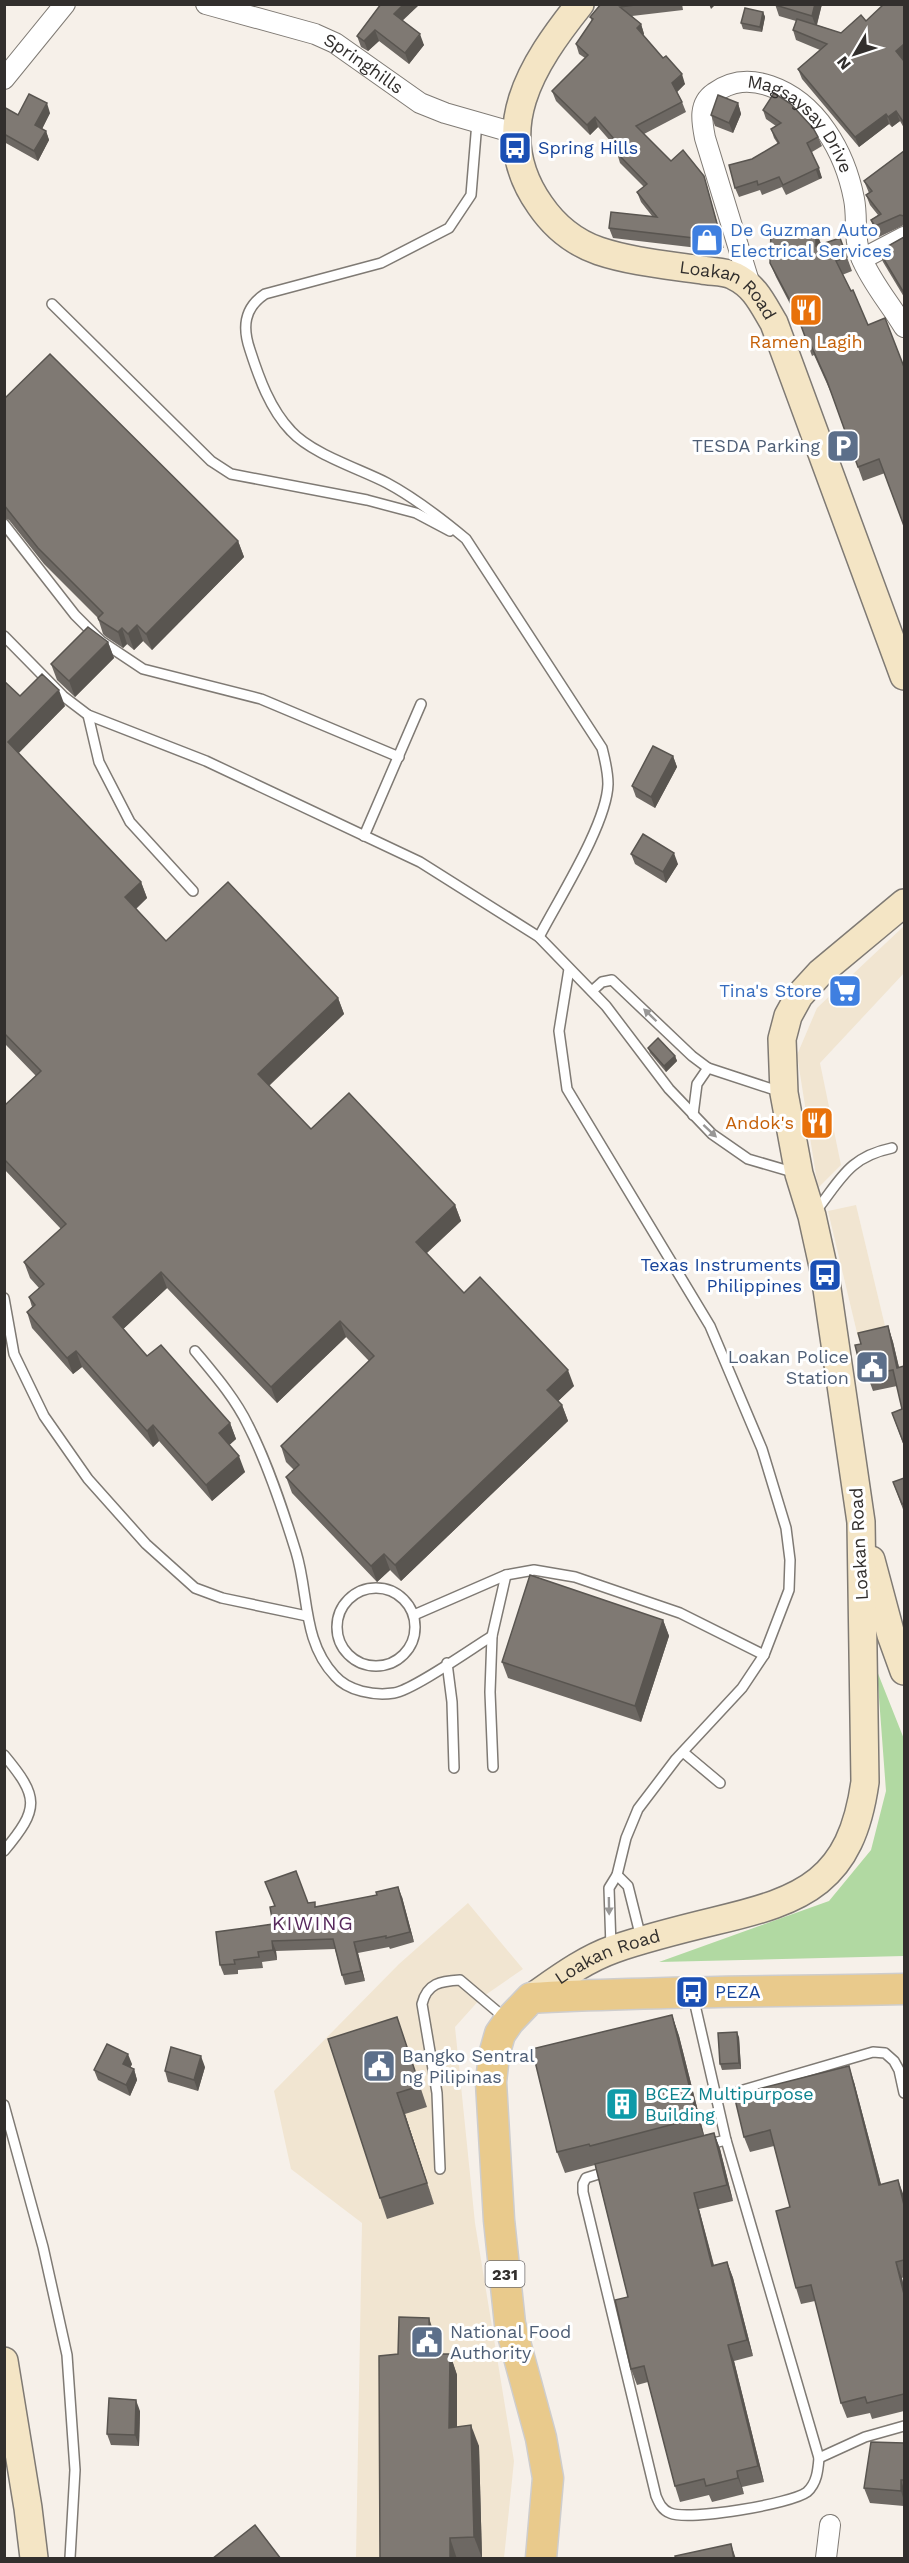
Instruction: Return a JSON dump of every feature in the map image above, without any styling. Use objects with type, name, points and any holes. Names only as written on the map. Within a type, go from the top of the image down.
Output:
[{"type":"main road","name":"Loakan Road","points":[[580,4],[549,43],[526,86],[515,133],[515,148],[534,197],[548,217],[567,236],[599,251],[731,274],[750,285],[774,323],[904,676]]},
{"type":"main road","name":"Loakan Road","points":[[541,2559],[548,2478],[541,2438],[510,2324],[499,2220],[491,2082],[494,2055],[500,2034],[509,2021],[531,1998],[572,1969],[612,1950],[764,1910],[796,1897],[820,1881],[848,1845],[861,1810],[865,1782],[861,1522],[825,1275],[812,1216],[799,1174],[784,1093],[782,1039],[788,1016],[799,996],[820,973],[904,903]]},
{"type":"main road","points":[[861,1522],[891,1635],[904,1671]]},
{"type":"main road","name":"Loakan Road","points":[[531,1998],[692,1992],[759,1993],[904,1989]]},
{"type":"main road","points":[[4,2361],[34,2559]]},
{"type":"street","points":[[4,79],[64,4]]},
{"type":"street","name":"Springhills","points":[[206,4],[325,38],[420,103],[515,133]]},
{"type":"street","name":"Magsaysay Drive","points":[[750,285],[705,138],[701,115],[705,101],[711,94],[725,86],[742,81],[778,89],[806,106],[827,130],[845,167],[854,198],[855,240],[862,259],[904,327]]},
{"type":"street","points":[[862,259],[904,237]]},
{"type":"street","points":[[826,2559],[830,2525]]},
{"type":"lane","points":[[477,122],[471,195],[449,228],[381,263],[265,294],[251,306],[246,318],[245,336],[258,376],[273,406],[291,432],[357,470],[388,484],[443,520],[466,539],[602,748],[608,768],[608,787],[592,837],[539,937]]},
{"type":"lane","points":[[52,304],[211,461],[231,474],[367,500],[416,513],[466,539]]},
{"type":"lane","points":[[4,524],[75,615],[101,641],[143,669],[261,699],[399,757]]},
{"type":"lane","points":[[4,636],[63,696],[88,715],[206,761],[420,862],[539,937],[592,991],[669,1089],[693,1115],[732,1150],[748,1159],[799,1174]]},
{"type":"lane","points":[[364,836],[422,704]]},
{"type":"lane","points":[[88,715],[99,762],[130,822],[193,891]]},
{"type":"lane","points":[[569,969],[559,1031],[567,1089],[710,1326],[762,1449],[786,1528],[790,1560],[789,1590],[764,1655],[742,1689],[683,1752],[638,1809],[626,1838],[617,1875],[609,1888],[612,1950]]},
{"type":"lane","points":[[592,991],[608,979],[618,984],[692,1056],[708,1068],[784,1093]]},
{"type":"lane","points":[[693,1115],[695,1090],[708,1068]]},
{"type":"lane","points":[[812,1216],[859,1159],[891,1148]]},
{"type":"lane","points":[[4,1298],[14,1354],[44,1416],[88,1479],[146,1544],[195,1588],[222,1598],[307,1616]]},
{"type":"lane","points":[[195,1351],[248,1423],[297,1553],[312,1638],[336,1677],[356,1690],[395,1693],[414,1685],[492,1636]]},
{"type":"lane","points":[[414,1615],[506,1575],[534,1570],[575,1577],[680,1613],[764,1655]]},
{"type":"lane","points":[[493,1767],[490,1692],[492,1636],[506,1575]]},
{"type":"lane","points":[[384,1588],[402,1597],[414,1615],[415,1636],[405,1654],[391,1663],[367,1666],[349,1657],[337,1639],[337,1618],[346,1600],[363,1589],[384,1588]]},
{"type":"lane","points":[[447,1664],[454,1768]]},
{"type":"lane","points":[[683,1752],[720,1783]]},
{"type":"lane","points":[[4,1755],[25,1781],[32,1798],[32,1808],[18,1835],[4,1851]]},
{"type":"lane","points":[[617,1875],[628,1886],[642,1942]]},
{"type":"lane","points":[[440,2169],[437,2093],[422,2004],[425,1992],[438,1982],[460,1980],[509,2021]]},
{"type":"lane","points":[[615,2169],[586,2178],[583,2192],[660,2505],[668,2513],[696,2516],[783,2502],[798,2497],[813,2485],[818,2474],[819,2458],[726,2140],[692,1992]]},
{"type":"lane","points":[[716,2098],[873,2052],[885,2053],[894,2061],[899,2070],[904,2093]]},
{"type":"lane","points":[[4,2105],[43,2247],[67,2355],[75,2470],[70,2559]]},
{"type":"lane","points":[[693,2148],[726,2140]]},
{"type":"lane","points":[[819,2458],[865,2437],[904,2426]]},
{"type":"shaded area","points":[[904,926],[904,973],[820,1063],[841,1165],[818,1188],[797,1055],[817,1008]]},
{"type":"shaded area","points":[[856,1205],[886,1330],[858,1337],[828,1211]]},
{"type":"shaded area","points":[[468,1903],[523,1969],[481,1998],[455,2027],[475,2223],[514,2461],[504,2558],[356,2558],[362,2223],[291,2169],[274,2091],[399,1964]]},
{"type":"green space","points":[[877,1671],[904,1739],[904,1956],[659,1962],[829,1901],[871,1850],[886,1791]]},
{"type":"building","points":[[381,4],[404,4],[394,14],[420,34],[405,53],[375,30],[364,41],[357,36]]},
{"type":"building","points":[[601,4],[642,4],[620,7],[641,24],[637,28],[663,58],[666,56],[682,74],[672,83],[682,102],[636,126],[671,161],[683,150],[704,176],[721,238],[694,238],[609,228],[611,212],[657,217],[637,192],[647,184],[617,153],[622,148],[595,117],[587,125],[552,91],[588,55],[576,44],[593,19],[590,17]]},
{"type":"building","points":[[775,4],[815,4],[812,16]]},
{"type":"building","points":[[884,4],[904,4],[904,44],[896,51],[904,61],[904,123],[896,111],[888,117],[886,114],[855,137],[798,69],[827,44],[793,30],[797,19],[841,33],[861,15],[866,21]]},
{"type":"building","points":[[745,8],[763,12],[760,27],[741,23]]},
{"type":"building","points":[[774,93],[791,104],[813,128],[818,137],[807,143],[819,168],[783,185],[779,177],[758,185],[757,181],[735,188],[729,165],[752,159],[779,143],[771,129],[781,123],[763,110]]},
{"type":"building","points":[[29,94],[47,103],[35,125],[46,131],[34,151],[4,134],[4,107],[18,115]]},
{"type":"building","points":[[718,95],[738,103],[729,123],[711,115]]},
{"type":"building","points":[[904,151],[904,216],[900,215],[875,226],[871,220],[881,214],[866,195],[872,191],[864,181]]},
{"type":"building","points":[[771,231],[816,232],[816,246],[840,238],[847,257],[836,261],[851,291],[853,290],[868,325],[885,318],[904,367],[904,526],[879,459],[858,467],[827,381],[809,341],[807,342],[796,312],[770,263]]},
{"type":"building","points":[[904,237],[904,293],[879,251]]},
{"type":"building","points":[[50,354],[238,541],[146,634],[137,625],[128,634],[122,628],[118,632],[99,620],[98,618],[103,613],[38,548],[4,505],[4,399]]},
{"type":"building","points":[[88,627],[108,642],[69,681],[51,664]]},
{"type":"building","points":[[42,674],[59,690],[8,742],[141,882],[125,897],[166,941],[228,882],[338,998],[258,1074],[311,1129],[349,1093],[455,1205],[416,1242],[464,1293],[480,1277],[568,1370],[547,1390],[562,1405],[395,1565],[384,1554],[371,1566],[286,1477],[299,1465],[281,1446],[374,1356],[340,1321],[271,1387],[161,1272],[113,1317],[147,1356],[161,1345],[230,1423],[219,1433],[239,1456],[206,1485],[153,1425],[147,1431],[76,1351],[67,1358],[27,1312],[35,1305],[29,1297],[44,1284],[24,1262],[66,1224],[4,1159],[4,1106],[41,1071],[4,1033],[4,681],[20,696]]},
{"type":"building","points":[[653,746],[673,756],[651,797],[632,786]]},
{"type":"building","points":[[643,834],[674,853],[663,872],[631,854]]},
{"type":"building","points":[[658,1038],[675,1056],[664,1066],[648,1048]]},
{"type":"building","points":[[888,1326],[897,1368],[904,1366],[904,1444],[892,1413],[902,1409],[893,1370],[868,1375],[865,1363],[860,1365],[855,1345],[861,1344],[858,1333]]},
{"type":"building","points":[[904,1478],[904,1503],[902,1504],[893,1482]]},
{"type":"building","points":[[530,1575],[663,1620],[635,1706],[502,1662]]},
{"type":"building","points":[[296,1871],[308,1903],[315,1902],[315,1907],[377,1895],[376,1892],[398,1887],[410,1932],[354,1942],[361,1971],[342,1975],[333,1939],[272,1941],[273,1950],[258,1952],[259,1957],[234,1960],[235,1964],[220,1965],[216,1932],[273,1924],[270,1907],[275,1906],[265,1882]]},
{"type":"building","name":"BCEZ Multipurpose Building","points":[[672,2015],[697,2118],[590,2146],[589,2144],[557,2152],[532,2049]]},
{"type":"building","points":[[397,2017],[420,2086],[397,2093],[427,2183],[380,2198],[328,2039]]},
{"type":"building","points":[[737,2032],[739,2063],[720,2064],[718,2033]]},
{"type":"building","points":[[107,2044],[128,2054],[123,2064],[134,2069],[126,2085],[94,2070]]},
{"type":"building","points":[[171,2047],[201,2056],[194,2080],[165,2071]]},
{"type":"building","points":[[849,2066],[879,2185],[898,2180],[904,2205],[904,2260],[896,2262],[904,2294],[904,2394],[867,2403],[865,2397],[841,2403],[811,2285],[796,2288],[776,2211],[790,2207],[770,2130],[744,2137],[734,2095]]},
{"type":"building","points":[[714,2133],[727,2185],[694,2193],[712,2266],[727,2262],[747,2340],[728,2345],[758,2466],[737,2471],[738,2478],[706,2486],[704,2479],[675,2486],[644,2366],[631,2369],[615,2300],[628,2297],[595,2164]]},
{"type":"building","points":[[399,2317],[429,2318],[430,2354],[450,2354],[449,2428],[471,2425],[474,2537],[450,2538],[450,2559],[380,2559],[379,2356],[398,2354]]},
{"type":"building","points":[[109,2398],[136,2400],[135,2435],[107,2434]]},
{"type":"building","points":[[871,2442],[904,2443],[904,2480],[901,2480],[901,2491],[864,2488]]},
{"type":"building","points":[[255,2525],[281,2559],[212,2559]]},
{"type":"building","points":[[731,2544],[734,2559],[676,2559],[675,2556]]},
{"type":"place","name":"Spring Hills","points":[[515,148]]},
{"type":"place","name":"De Guzman Auto Electrical Services","points":[[707,240]]},
{"type":"place","name":"Ramen Lagih","points":[[806,310]]},
{"type":"place","name":"TESDA Parking","points":[[843,446]]},
{"type":"place","name":"Tina's Store","points":[[845,991]]},
{"type":"place","name":"Andok's","points":[[817,1123]]},
{"type":"place","name":"Texas Instruments Philippines","points":[[825,1275]]},
{"type":"place","name":"Loakan Police Station","points":[[872,1367]]},
{"type":"place","name":"PEZA","points":[[692,1992]]},
{"type":"place","name":"Bangko Sentral ng Pilipinas","points":[[379,2066]]},
{"type":"place","name":"BCEZ Multipurpose Building","points":[[622,2104]]},
{"type":"place","name":"National Food Authority","points":[[427,2342]]},
{"type":"district","name":"KIWING","points":[[313,1923]]}]
